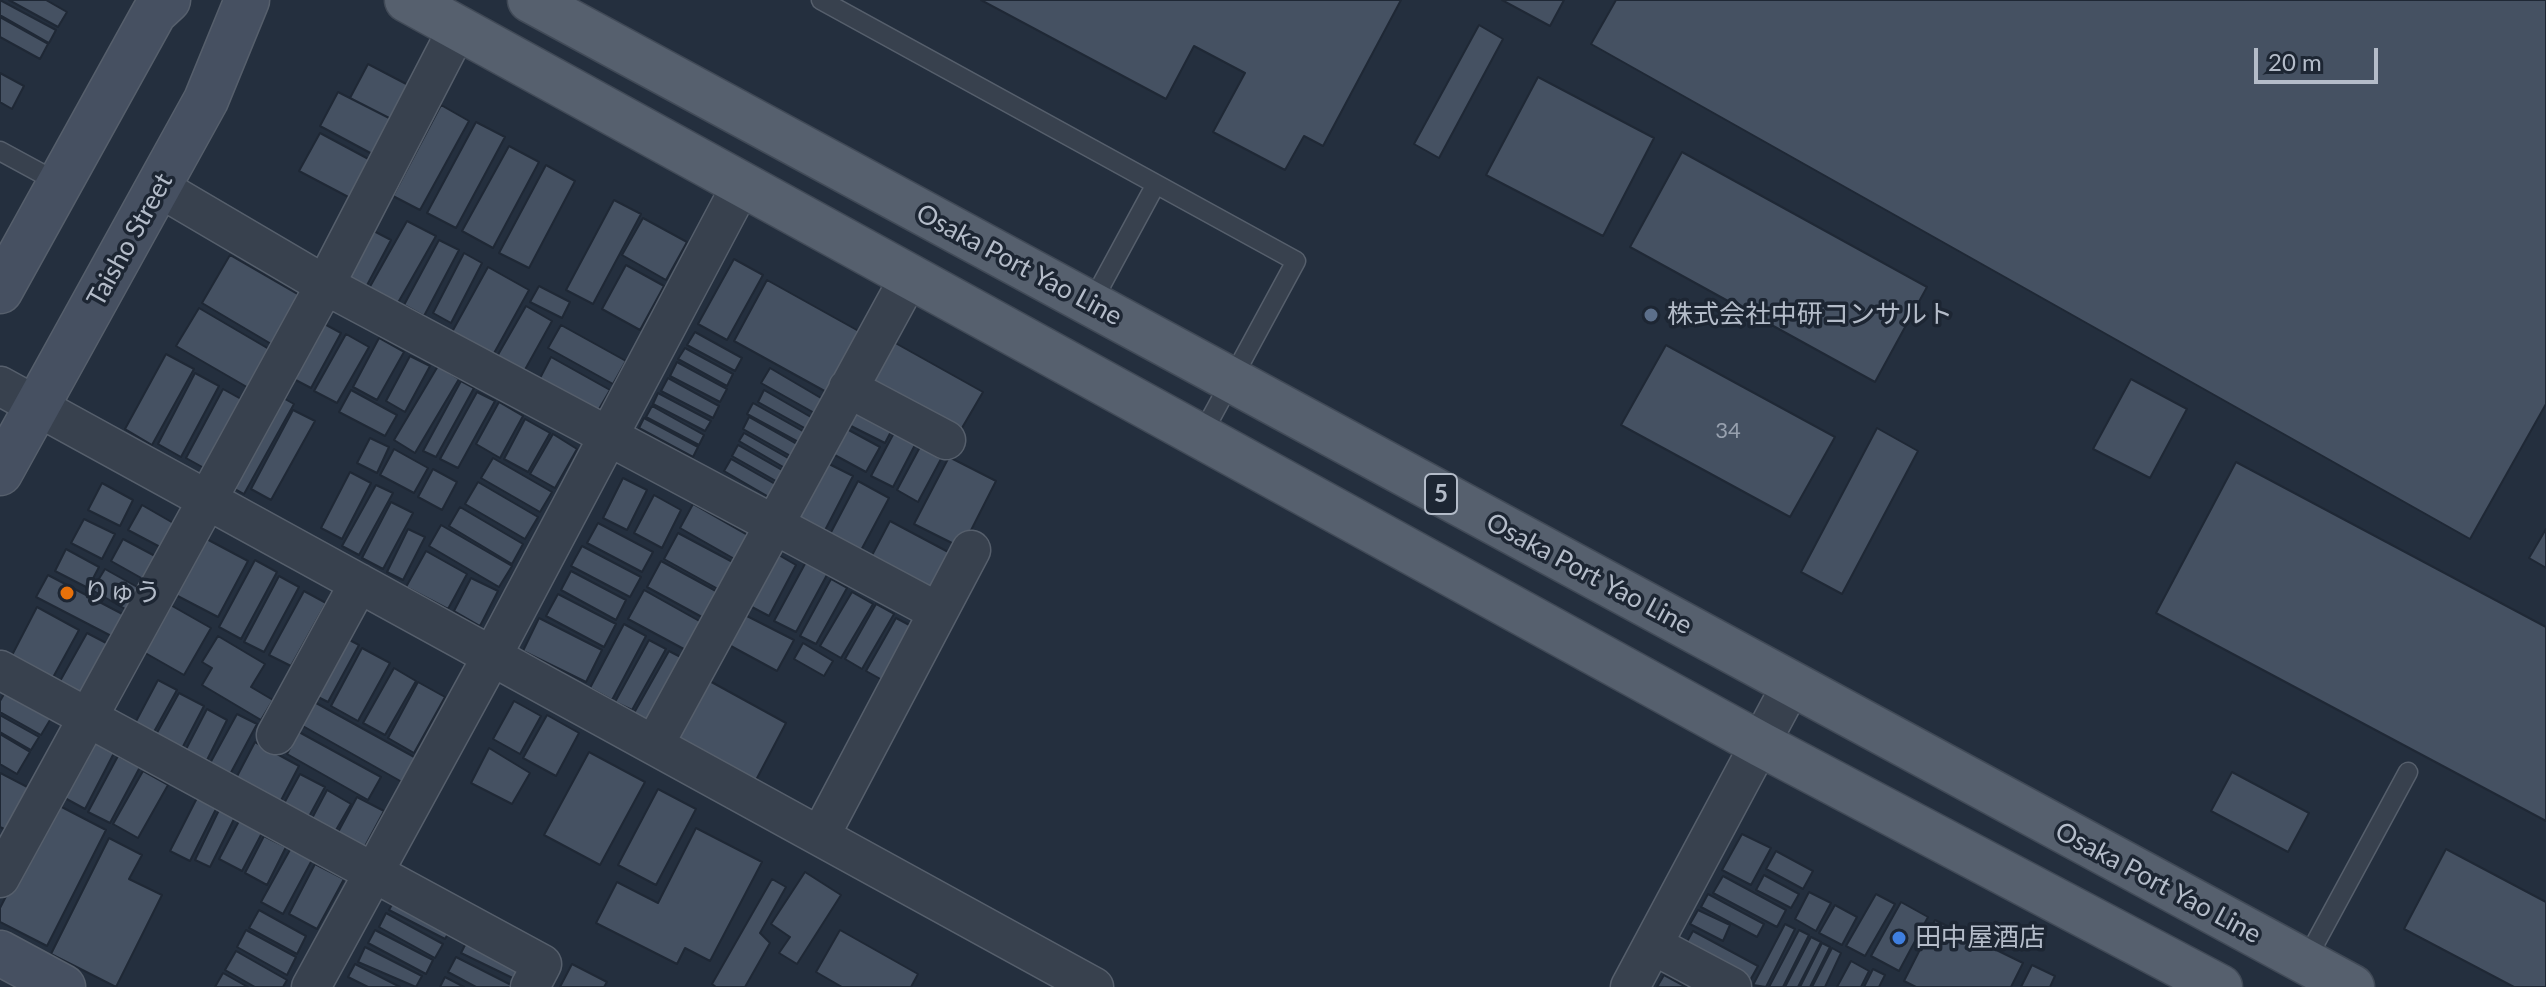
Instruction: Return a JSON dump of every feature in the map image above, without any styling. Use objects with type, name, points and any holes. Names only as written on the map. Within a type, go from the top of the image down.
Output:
[{"type":"main road","name":"Taisho Street","points":[[0,473],[18,396],[160,188],[206,100],[247,0]]},
{"type":"main road","points":[[407,0],[1762,745],[2220,987]]},
{"type":"main road","name":"Osaka Port Yao Line","points":[[530,0],[1792,684],[2298,974],[2352,987]]},
{"type":"main road","points":[[0,291],[154,6]]},
{"type":"main road","points":[[0,953],[63,987]]},
{"type":"street","points":[[0,878],[325,285],[458,28]]},
{"type":"street","points":[[311,987],[492,656],[742,184]]},
{"type":"street","points":[[160,188],[325,285],[938,612]]},
{"type":"street","points":[[654,745],[909,278]]},
{"type":"street","points":[[848,388],[946,440]]},
{"type":"street","points":[[18,396],[1094,987]]},
{"type":"street","points":[[820,836],[971,550]]},
{"type":"street","points":[[276,735],[359,583]]},
{"type":"street","points":[[0,670],[542,964],[530,987]]},
{"type":"street","points":[[1630,987],[1792,684]]},
{"type":"street","points":[[1653,945],[1732,987]]},
{"type":"lane","points":[[821,0],[1296,261],[1200,438]]},
{"type":"lane","points":[[0,151],[59,183]]},
{"type":"lane","points":[[1091,304],[1156,184]]},
{"type":"lane","points":[[2298,974],[2408,772]]},
{"type":"building","points":[[0,0],[56,30],[49,43],[0,15]]},
{"type":"building","points":[[9,0],[46,0],[67,12],[58,27]]},
{"type":"building","points":[[981,0],[1401,0],[1323,146],[1304,136],[1285,170],[1213,132],[1245,73],[1194,46],[1166,99]]},
{"type":"building","points":[[1502,0],[1564,0],[1550,26]]},
{"type":"building","points":[[1616,0],[2546,0],[2546,404],[2470,539],[1591,44]]},
{"type":"building","points":[[0,17],[48,44],[40,59],[0,37]]},
{"type":"building","points":[[1479,25],[1503,39],[1439,158],[1414,144]]},
{"type":"building","points":[[368,64],[412,87],[395,121],[350,98]]},
{"type":"building","points":[[0,73],[24,86],[12,109],[0,102]]},
{"type":"building","points":[[1538,77],[1654,138],[1603,236],[1486,175]]},
{"type":"building","points":[[338,92],[395,121],[376,156],[320,126]]},
{"type":"building","points":[[441,105],[469,121],[420,210],[393,196]]},
{"type":"building","points":[[476,122],[505,137],[456,228],[427,213]]},
{"type":"building","points":[[320,133],[374,162],[354,200],[299,171]]},
{"type":"building","points":[[509,146],[539,162],[493,248],[462,231]]},
{"type":"building","points":[[1682,152],[1927,287],[1875,382],[1630,247]]},
{"type":"building","points":[[546,165],[575,181],[529,268],[499,253]]},
{"type":"building","points":[[614,200],[641,214],[593,304],[566,290]]},
{"type":"building","points":[[643,218],[687,242],[666,280],[622,255]]},
{"type":"building","points":[[407,221],[436,236],[395,308],[367,292]]},
{"type":"building","points":[[368,228],[391,240],[365,289],[342,277]]},
{"type":"building","points":[[439,240],[459,250],[424,316],[404,305]]},
{"type":"building","points":[[464,253],[482,263],[451,323],[433,313]]},
{"type":"building","points":[[230,255],[306,299],[278,348],[202,303]]},
{"type":"building","points":[[734,259],[763,275],[727,340],[698,324]]},
{"type":"building","points":[[626,265],[664,286],[640,330],[602,309]]},
{"type":"building","points":[[488,267],[529,290],[493,355],[452,332]]},
{"type":"building","points":[[767,280],[864,334],[830,394],[734,341]]},
{"type":"building","points":[[539,286],[570,302],[562,318],[530,302]]},
{"type":"building","points":[[526,306],[552,321],[522,375],[495,360]]},
{"type":"building","points":[[199,308],[274,352],[252,390],[176,346]]},
{"type":"building","points":[[319,321],[341,333],[311,388],[288,376]]},
{"type":"building","points":[[561,325],[626,361],[613,384],[548,348]]},
{"type":"building","points":[[695,332],[742,358],[735,371],[687,345]]},
{"type":"building","points":[[346,334],[369,347],[337,403],[314,391]]},
{"type":"building","points":[[379,338],[404,352],[377,400],[353,387]]},
{"type":"building","points":[[890,340],[983,392],[959,433],[867,381]]},
{"type":"building","name":"株式会社中研コンサルト","points":[[1666,345],[1835,437],[1790,517],[1621,425]]},
{"type":"building","points":[[685,348],[733,374],[727,386],[678,359]]},
{"type":"building","points":[[166,354],[194,369],[152,445],[125,429]]},
{"type":"building","points":[[410,356],[430,366],[405,412],[386,401]]},
{"type":"building","points":[[551,357],[610,390],[595,416],[537,384]]},
{"type":"building","points":[[677,362],[727,389],[720,402],[670,376]]},
{"type":"building","points":[[438,366],[459,379],[415,453],[394,440]]},
{"type":"building","points":[[770,368],[826,401],[818,415],[761,383]]},
{"type":"building","points":[[195,373],[219,386],[181,457],[158,444]]},
{"type":"building","points":[[668,378],[719,406],[713,418],[661,391]]},
{"type":"building","points":[[2131,379],[2187,409],[2150,478],[2093,449]]},
{"type":"building","points":[[461,381],[474,388],[436,457],[423,451]]},
{"type":"building","points":[[223,389],[250,404],[213,473],[186,458]]},
{"type":"building","points":[[351,390],[397,415],[385,436],[339,412]]},
{"type":"building","points":[[764,390],[816,420],[810,431],[758,402]]},
{"type":"building","points":[[477,392],[495,401],[458,468],[440,459]]},
{"type":"building","points":[[658,393],[711,421],[705,431],[653,404]]},
{"type":"building","points":[[276,394],[294,404],[244,494],[226,484]]},
{"type":"building","points":[[499,402],[523,416],[500,458],[476,444]]},
{"type":"building","points":[[753,403],[808,434],[802,444],[747,414]]},
{"type":"building","points":[[859,404],[896,422],[885,443],[849,425]]},
{"type":"building","points":[[652,406],[704,435],[699,445],[646,417]]},
{"type":"building","points":[[293,410],[315,421],[271,500],[251,489]]},
{"type":"building","points":[[749,417],[802,447],[796,459],[743,429]]},
{"type":"building","points":[[644,418],[698,447],[693,457],[639,428]]},
{"type":"building","points":[[525,419],[550,433],[528,472],[504,459]]},
{"type":"building","points":[[845,428],[880,447],[866,472],[831,453]]},
{"type":"building","points":[[1877,428],[1918,451],[1842,594],[1801,572]]},
{"type":"building","points":[[895,431],[916,443],[893,487],[871,476]]},
{"type":"building","points":[[744,433],[795,462],[790,471],[739,441]]},
{"type":"building","points":[[553,434],[577,449],[555,488],[530,474]]},
{"type":"building","points":[[370,438],[389,447],[377,473],[357,463]]},
{"type":"building","points":[[738,445],[789,474],[783,485],[732,456]]},
{"type":"building","points":[[920,447],[941,459],[918,502],[897,490]]},
{"type":"building","points":[[394,449],[428,468],[414,493],[380,475]]},
{"type":"building","points":[[949,457],[996,481],[962,548],[914,524]]},
{"type":"building","points":[[493,458],[552,492],[540,512],[481,478]]},
{"type":"building","points":[[731,459],[782,488],[774,500],[724,471]]},
{"type":"building","points":[[823,461],[853,476],[822,536],[791,520]]},
{"type":"building","points":[[2236,462],[2546,627],[2546,821],[2156,613]]},
{"type":"building","points":[[433,469],[457,482],[442,510],[418,497]]},
{"type":"building","points":[[350,472],[371,483],[342,539],[321,528]]},
{"type":"building","points":[[623,478],[647,490],[627,530],[603,518]]},
{"type":"building","points":[[858,481],[889,498],[859,554],[828,538]]},
{"type":"building","points":[[478,482],[538,517],[525,539],[465,504]]},
{"type":"building","points":[[102,483],[133,500],[120,526],[88,510]]},
{"type":"building","points":[[376,485],[393,493],[359,555],[342,546]]},
{"type":"building","points":[[654,495],[681,510],[662,548],[634,533]]},
{"type":"building","points":[[391,502],[413,513],[383,569],[362,558]]},
{"type":"building","points":[[693,504],[758,541],[745,565],[680,528]]},
{"type":"building","points":[[142,505],[175,524],[162,548],[128,530]]},
{"type":"building","points":[[460,507],[523,544],[512,564],[449,526]]},
{"type":"building","points":[[84,519],[115,534],[102,559],[71,543]]},
{"type":"building","points":[[890,521],[952,554],[931,593],[869,561]]},
{"type":"building","points":[[598,523],[653,552],[642,572],[587,543]]},
{"type":"building","points":[[441,525],[512,566],[499,587],[429,546]]},
{"type":"building","points":[[408,529],[425,537],[403,580],[387,572]]},
{"type":"building","points":[[2546,529],[2546,568],[2529,558]]},
{"type":"building","points":[[678,533],[742,567],[727,594],[664,559]]},
{"type":"building","points":[[201,536],[248,561],[218,617],[170,592]]},
{"type":"building","points":[[123,539],[155,556],[143,579],[111,561]]},
{"type":"building","points":[[582,546],[641,577],[630,597],[571,566]]},
{"type":"building","points":[[66,549],[99,567],[88,588],[55,571]]},
{"type":"building","points":[[426,551],[467,574],[448,609],[406,587]]},
{"type":"building","points":[[777,554],[796,565],[769,616],[750,606]]},
{"type":"building","points":[[255,560],[277,572],[241,639],[219,627]]},
{"type":"building","points":[[661,561],[725,596],[711,622],[647,587]]},
{"type":"building","points":[[806,562],[828,573],[796,632],[774,621]]},
{"type":"building","points":[[105,569],[139,588],[127,610],[92,590]]},
{"type":"building","points":[[571,571],[626,600],[616,620],[561,590]]},
{"type":"building","points":[[48,575],[130,618],[119,640],[36,597]]},
{"type":"building","points":[[279,576],[299,587],[264,652],[244,642]]},
{"type":"building","points":[[471,578],[498,591],[480,626],[454,611]]},
{"type":"building","points":[[831,579],[847,588],[816,644],[800,636]]},
{"type":"building","points":[[644,590],[710,627],[695,655],[628,619]]},
{"type":"building","points":[[304,591],[326,603],[291,666],[269,655]]},
{"type":"building","points":[[852,592],[873,604],[841,658],[820,646]]},
{"type":"building","points":[[558,594],[616,624],[604,647],[546,616]]},
{"type":"building","points":[[167,603],[211,628],[184,675],[140,650]]},
{"type":"building","points":[[876,604],[894,614],[862,669],[845,659]]},
{"type":"building","points":[[37,607],[79,630],[51,681],[10,659]]},
{"type":"building","points":[[745,615],[794,640],[777,671],[729,645]]},
{"type":"building","points":[[539,618],[602,650],[586,682],[523,651]]},
{"type":"building","points":[[896,618],[915,628],[884,681],[866,671]]},
{"type":"building","points":[[624,624],[646,636],[612,700],[590,688]]},
{"type":"building","points":[[87,633],[112,646],[83,697],[59,683]]},
{"type":"building","points":[[338,634],[359,645],[328,702],[306,691]]},
{"type":"building","points":[[218,636],[265,664],[251,687],[273,700],[261,720],[202,685],[212,668],[202,662]]},
{"type":"building","points":[[649,640],[666,649],[632,710],[615,702]]},
{"type":"building","points":[[803,643],[833,661],[824,676],[794,659]]},
{"type":"building","points":[[362,648],[390,663],[358,721],[331,706]]},
{"type":"building","points":[[669,651],[692,663],[657,726],[634,713]]},
{"type":"building","points":[[394,668],[416,681],[385,735],[363,723]]},
{"type":"building","points":[[706,679],[786,723],[756,780],[675,737]]},
{"type":"building","points":[[158,680],[177,690],[150,739],[132,729]]},
{"type":"building","points":[[418,682],[445,697],[414,753],[388,738]]},
{"type":"building","points":[[7,689],[53,715],[41,735],[0,712],[0,701]]},
{"type":"building","points":[[179,693],[204,706],[179,754],[153,740]]},
{"type":"building","points":[[307,698],[416,758],[402,782],[294,721]]},
{"type":"building","points":[[514,701],[541,716],[520,754],[493,739]]},
{"type":"building","points":[[207,709],[227,720],[204,766],[183,755]]},
{"type":"building","points":[[237,714],[257,724],[228,778],[208,767]]},
{"type":"building","points":[[0,715],[39,737],[31,750],[0,732]]},
{"type":"building","points":[[547,715],[579,733],[556,776],[523,758]]},
{"type":"building","points":[[299,732],[381,777],[368,800],[287,754]]},
{"type":"building","points":[[0,734],[30,752],[17,774],[0,764]]},
{"type":"building","points":[[92,741],[114,753],[85,809],[63,797]]},
{"type":"building","points":[[255,742],[299,766],[277,808],[233,784]]},
{"type":"building","points":[[489,748],[530,773],[512,804],[471,783]]},
{"type":"building","points":[[589,752],[645,782],[600,865],[544,835]]},
{"type":"building","points":[[118,756],[140,767],[110,823],[88,812]]},
{"type":"building","points":[[143,771],[168,785],[138,838],[113,824]]},
{"type":"building","points":[[2232,772],[2309,813],[2288,852],[2211,811]]},
{"type":"building","points":[[0,773],[35,791],[13,833],[0,827]]},
{"type":"building","points":[[300,774],[325,787],[306,822],[281,809]]},
{"type":"building","points":[[658,789],[696,809],[656,885],[618,865]]},
{"type":"building","points":[[327,790],[351,804],[332,837],[309,824]]},
{"type":"building","points":[[198,796],[218,805],[190,861],[170,851]]},
{"type":"building","points":[[357,797],[384,811],[363,850],[336,836]]},
{"type":"building","points":[[54,803],[106,830],[47,946],[0,922],[0,908]]},
{"type":"building","points":[[220,808],[236,815],[210,867],[195,860]]},
{"type":"building","points":[[239,821],[262,833],[242,871],[219,859]]},
{"type":"building","points":[[696,828],[762,862],[710,961],[685,948],[677,964],[596,923],[617,882],[658,903]]},
{"type":"building","points":[[1742,834],[1771,848],[1751,885],[1722,870]]},
{"type":"building","points":[[264,836],[286,847],[267,885],[245,873]]},
{"type":"building","points":[[109,838],[142,855],[129,879],[162,895],[116,987],[51,954]]},
{"type":"building","points":[[291,848],[312,860],[283,914],[261,902]]},
{"type":"building","points":[[2446,849],[2546,902],[2546,987],[2514,987],[2404,929]]},
{"type":"building","points":[[1776,851],[1813,871],[1803,889],[1766,869]]},
{"type":"building","points":[[315,864],[344,879],[317,929],[289,914]]},
{"type":"building","points":[[805,872],[841,895],[797,964],[779,953],[790,937],[771,924]]},
{"type":"building","points":[[1764,875],[1799,894],[1791,908],[1756,890]]},
{"type":"building","points":[[1723,876],[1786,910],[1777,927],[1713,893]]},
{"type":"building","points":[[772,879],[786,887],[760,933],[770,943],[745,987],[716,987],[712,984]]},
{"type":"building","points":[[1809,892],[1831,903],[1816,931],[1795,919]]},
{"type":"building","points":[[1708,894],[1764,924],[1757,937],[1701,907]]},
{"type":"building","points":[[1876,894],[1895,904],[1865,956],[1846,946]]},
{"type":"building","points":[[396,897],[452,927],[445,939],[389,910]]},
{"type":"building","points":[[1901,902],[1928,917],[1899,971],[1871,956]]},
{"type":"building","points":[[1835,905],[1857,917],[1842,945],[1819,933]]},
{"type":"building","points":[[259,910],[306,936],[297,954],[249,928]]},
{"type":"building","points":[[1698,910],[1730,925],[1723,941],[1690,924]]},
{"type":"building","points":[[386,913],[443,944],[435,958],[379,927]]},
{"type":"building","points":[[1935,920],[2023,963],[2011,987],[1916,987],[1904,981]]},
{"type":"building","points":[[1785,924],[1795,929],[1766,987],[1753,985]]},
{"type":"building","points":[[246,930],[296,957],[287,975],[237,947]]},
{"type":"building","points":[[375,930],[433,960],[426,974],[368,943]]},
{"type":"building","points":[[840,930],[918,974],[911,987],[842,987],[816,972]]},
{"type":"building","points":[[1799,930],[1809,935],[1783,987],[1769,987]]},
{"type":"building","points":[[1693,931],[1758,966],[1748,984],[1683,949]]},
{"type":"building","points":[[469,937],[530,967],[523,983],[461,953]]},
{"type":"building","points":[[1811,937],[1821,942],[1798,987],[1785,987]]},
{"type":"building","points":[[1822,943],[1830,947],[1810,987],[1800,987]]},
{"type":"building","points":[[365,947],[422,976],[416,987],[358,962]]},
{"type":"building","points":[[1832,948],[1841,953],[1825,987],[1812,987]]},
{"type":"building","points":[[236,951],[287,980],[283,987],[255,987],[225,970]]},
{"type":"building","points":[[456,957],[515,987],[476,987],[448,972]]},
{"type":"building","points":[[1851,961],[1869,971],[1861,987],[1837,987]]},
{"type":"building","points":[[355,964],[400,987],[368,987],[348,977]]},
{"type":"building","points":[[572,964],[607,982],[604,987],[560,987]]},
{"type":"building","points":[[2032,965],[2055,976],[2050,987],[2021,987]]},
{"type":"building","points":[[1873,969],[1885,975],[1879,987],[1864,987]]},
{"type":"building","points":[[223,973],[248,987],[215,987]]},
{"type":"building","points":[[1664,975],[1686,987],[1657,987]]},
{"type":"building","points":[[445,977],[464,987],[440,987]]},
{"type":"place","name":"株式会社中研コンサルト","points":[[1651,315]]},
{"type":"place","name":"りゅう","points":[[67,593]]},
{"type":"place","name":"田中屋酒店","points":[[1899,938]]}]
